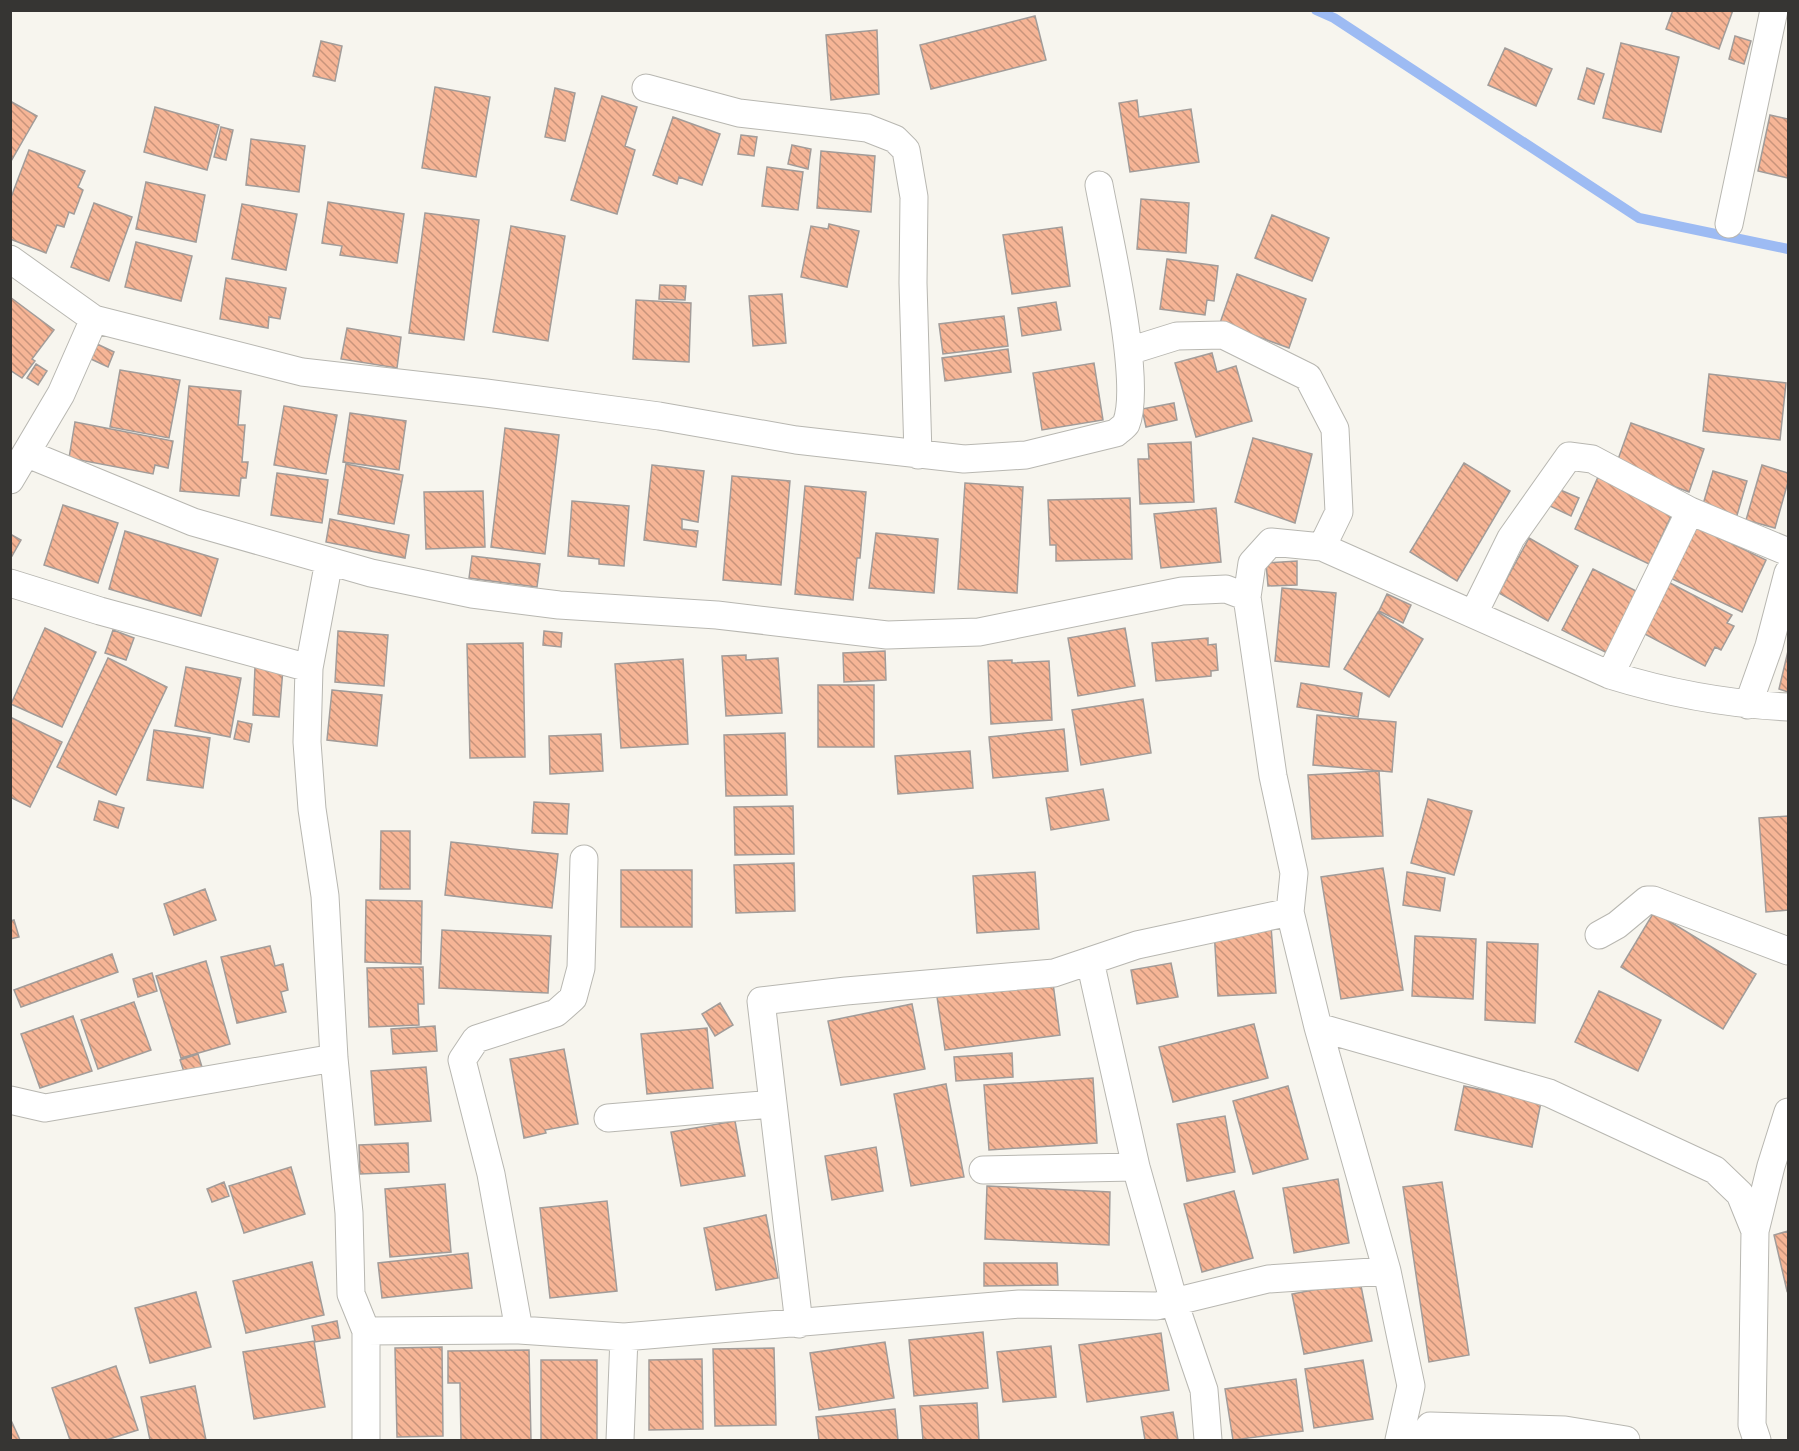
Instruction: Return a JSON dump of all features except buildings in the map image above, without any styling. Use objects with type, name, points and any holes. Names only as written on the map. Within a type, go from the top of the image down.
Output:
[{"type":"street","points":[[1729,224],[1773,10]]},
{"type":"street","points":[[646,88],[739,113],[867,128],[895,139],[906,150],[914,197],[913,282],[918,455]]},
{"type":"street","points":[[10,259],[94,319],[302,372],[659,416],[796,440],[918,455],[964,459],[1026,455],[1116,433],[1125,425],[1129,405],[1129,351],[1099,185]]},
{"type":"street","points":[[10,480],[28,454],[61,394],[94,319]]},
{"type":"street","points":[[1129,351],[1177,336],[1223,335],[1308,377],[1335,429],[1339,512],[1322,546]]},
{"type":"street","points":[[28,454],[193,522],[371,573],[472,594],[559,605],[717,615],[887,635],[979,632],[1182,591],[1226,589],[1247,597]]},
{"type":"street","points":[[1474,613],[1511,538],[1569,456],[1592,459],[1690,511],[1788,552]]},
{"type":"street","points":[[1610,675],[1690,511]]},
{"type":"street","points":[[1399,1440],[1411,1386],[1387,1271],[1318,1027],[1290,912],[1294,873],[1273,776],[1247,597],[1252,563],[1271,542],[1322,546],[1610,675],[1646,686],[1748,705],[1788,707]]},
{"type":"street","points":[[329,561],[309,668],[307,742],[312,809],[325,896],[333,1058],[349,1213],[351,1294],[366,1331],[366,1440]]},
{"type":"street","points":[[1748,705],[1769,646],[1788,573]]},
{"type":"street","points":[[10,583],[100,611],[309,668]]},
{"type":"street","points":[[519,1330],[491,1174],[462,1060],[476,1039],[556,1013],[573,998],[581,968],[584,859]]},
{"type":"street","points":[[1599,934],[1617,925],[1647,900],[1653,900],[1788,951]]},
{"type":"street","points":[[799,1324],[761,1001],[846,991],[1054,973],[1137,945],[1290,912]]},
{"type":"street","points":[[1090,961],[1136,1167],[1174,1302],[1204,1390],[1208,1440]]},
{"type":"street","points":[[1318,1027],[1549,1093],[1715,1170],[1740,1194],[1755,1231]]},
{"type":"street","points":[[10,1100],[45,1108],[333,1058]]},
{"type":"street","points":[[608,1118],[772,1104]]},
{"type":"street","points":[[1757,1440],[1752,1425],[1755,1231],[1780,1166],[1788,1112]]},
{"type":"street","points":[[983,1170],[1136,1167]]},
{"type":"street","points":[[366,1331],[519,1330],[624,1337],[1019,1304],[1157,1306],[1268,1280],[1387,1271]]},
{"type":"street","points":[[620,1440],[624,1337]]},
{"type":"street","points":[[1419,1440],[1430,1426],[1565,1430],[1626,1440]]},
{"type":"waterway","points":[[1316,10],[1334,18],[1639,218],[1788,249]]}]
